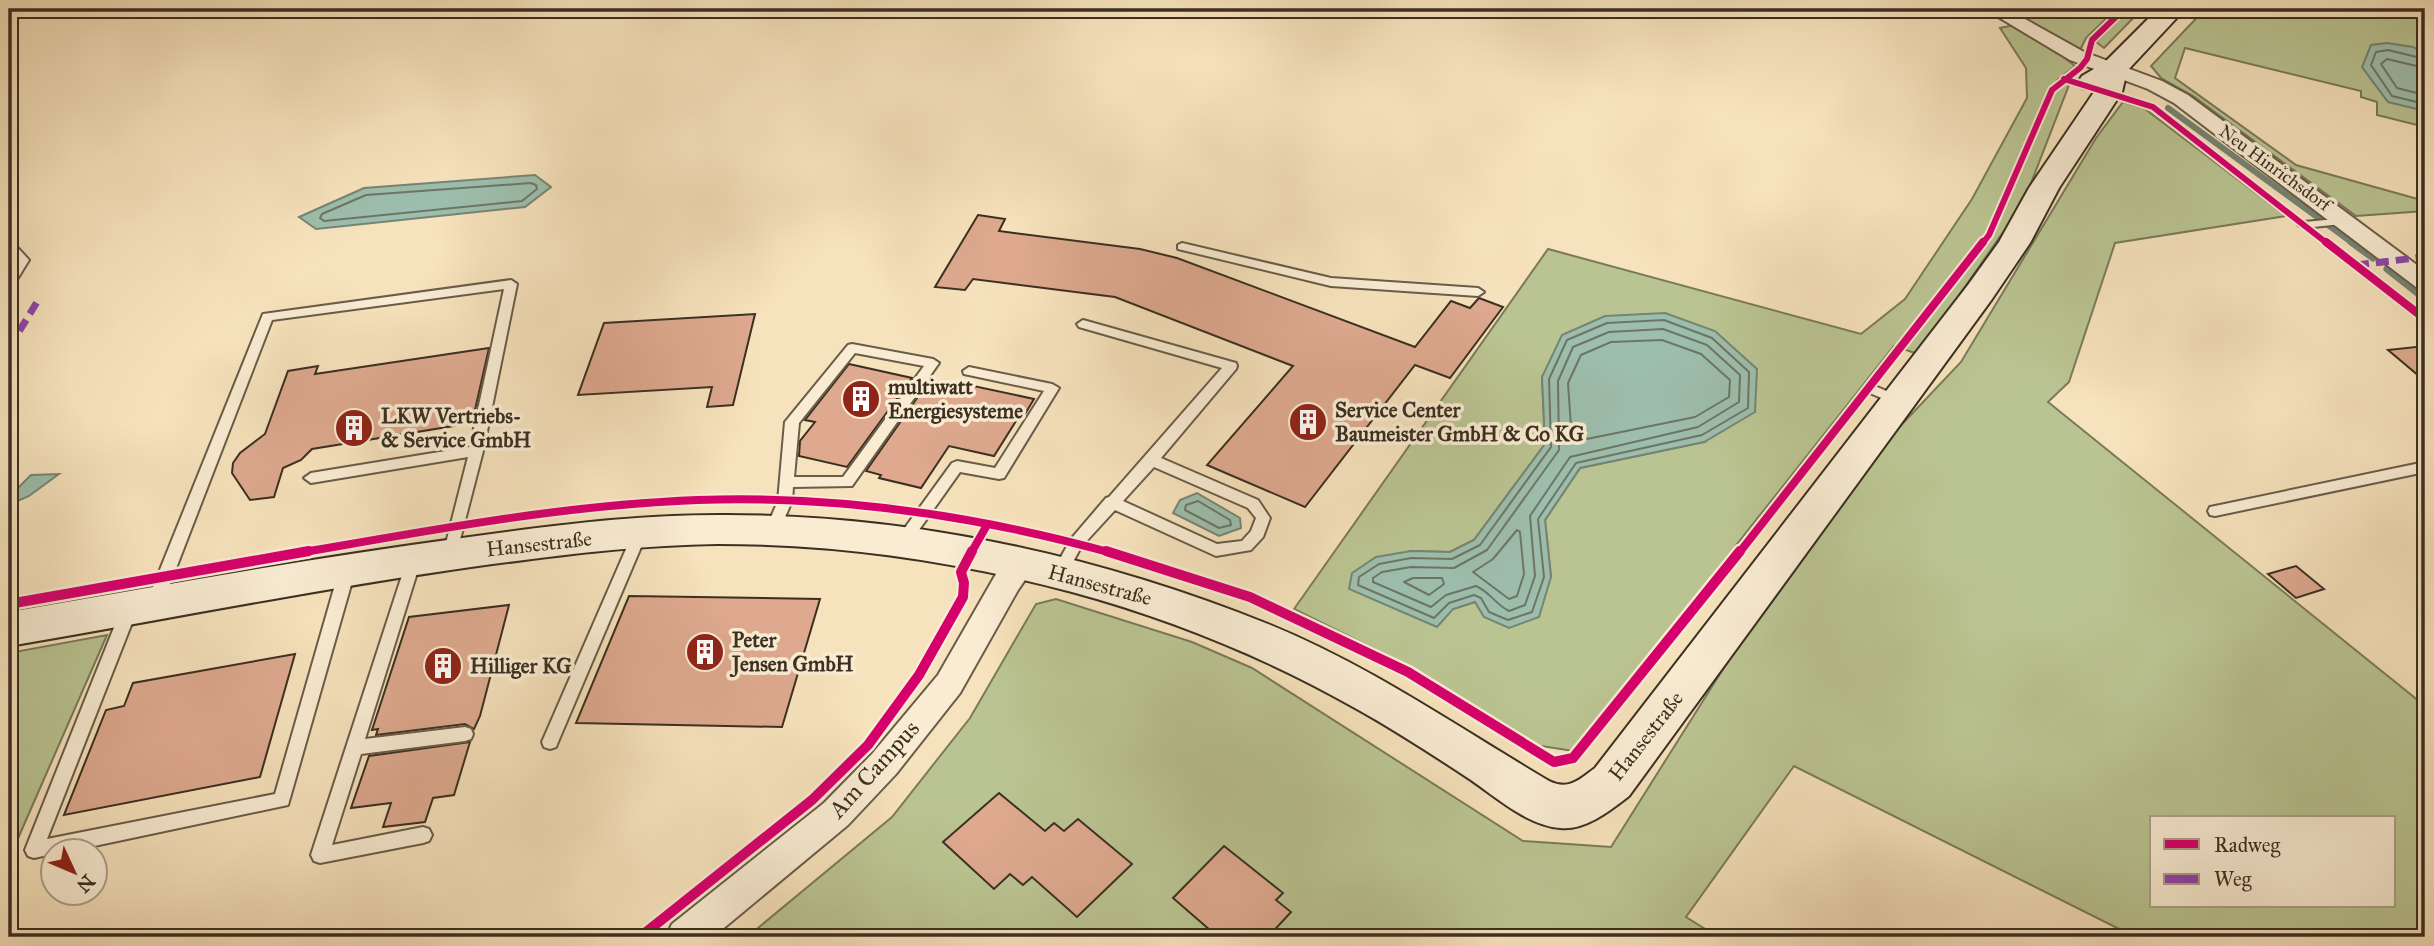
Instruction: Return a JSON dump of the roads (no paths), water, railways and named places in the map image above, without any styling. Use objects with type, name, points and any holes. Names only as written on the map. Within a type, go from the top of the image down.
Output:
[{"type":"street","name":"Neu Hinrichsdorf","points":[[1994,9],[2077,56],[2155,85],[2181,99],[2425,282]]},
{"type":"street","points":[[2114,69],[2172,9]]},
{"type":"street","name":"Hansestraße","points":[[9,629],[432,557],[640,534],[772,531],[904,540],[1060,573],[1213,619],[1357,686],[1528,793],[1561,807],[1586,802],[1612,782],[1884,394],[1931,357],[2014,243],[2044,188],[2108,92],[2114,69]]},
{"type":"street","name":"Am Campus","points":[[685,937],[836,814],[884,764],[949,684],[1007,582],[1021,564]]},
{"type":"lane","points":[[2304,225],[2347,221]]},
{"type":"lane","points":[[1182,247],[1331,282],[1478,292]]},
{"type":"lane","points":[[9,251],[14,250],[23,260],[9,283]]},
{"type":"lane","points":[[347,570],[282,800],[34,850],[267,317],[511,284],[476,451],[356,747],[320,855],[423,835]]},
{"type":"lane","points":[[1060,573],[1076,542],[1152,460],[1231,366],[1083,324]]},
{"type":"lane","points":[[772,531],[785,501],[785,482],[792,422],[852,348],[933,363],[848,482],[785,482]]},
{"type":"lane","points":[[904,540],[957,466],[999,474],[1052,388],[969,370]]},
{"type":"lane","points":[[311,478],[476,451]]},
{"type":"lane","points":[[1111,502],[1216,550],[1246,546],[1258,533],[1263,518],[1253,504],[1152,460]]},
{"type":"lane","points":[[2215,511],[2425,467]]},
{"type":"lane","points":[[550,742],[640,534]]},
{"type":"lane","points":[[356,747],[465,734]]},
{"type":"water","points":[[2387,43],[2413,47],[2425,54],[2425,111],[2388,102],[2362,67],[2371,45]]},
{"type":"water","points":[[535,175],[551,187],[525,207],[316,229],[299,217],[364,188]]},
{"type":"water","points":[[1665,313],[1715,331],[1757,369],[1755,412],[1704,442],[1580,468],[1545,520],[1551,577],[1539,617],[1509,628],[1484,617],[1475,602],[1453,609],[1437,627],[1349,589],[1352,573],[1376,557],[1411,551],[1450,552],[1474,540],[1545,444],[1542,377],[1562,335],[1605,316]]},
{"type":"water","points":[[59,474],[29,496],[9,505],[9,497],[31,475]]},
{"type":"water","points":[[1197,493],[1240,518],[1241,528],[1219,536],[1173,513],[1180,500]]},
{"type":"waterway","points":[[2168,108],[2354,244]]},
{"type":"waterway","points":[[2351,242],[2373,258]]},
{"type":"waterway","points":[[2387,269],[2425,299]]},
{"type":"place","name":"multiwatt Energiesysteme","points":[[861,399]]},
{"type":"place","name":"Service Center Baumeister GmbH & Co KG","points":[[1308,422]]},
{"type":"place","name":"LKW Vertriebs- & Service GmbH","points":[[354,428]]},
{"type":"place","name":"Peter Jensen GmbH","points":[[705,652]]},
{"type":"place","name":"Hilliger KG","points":[[443,666]]}]
